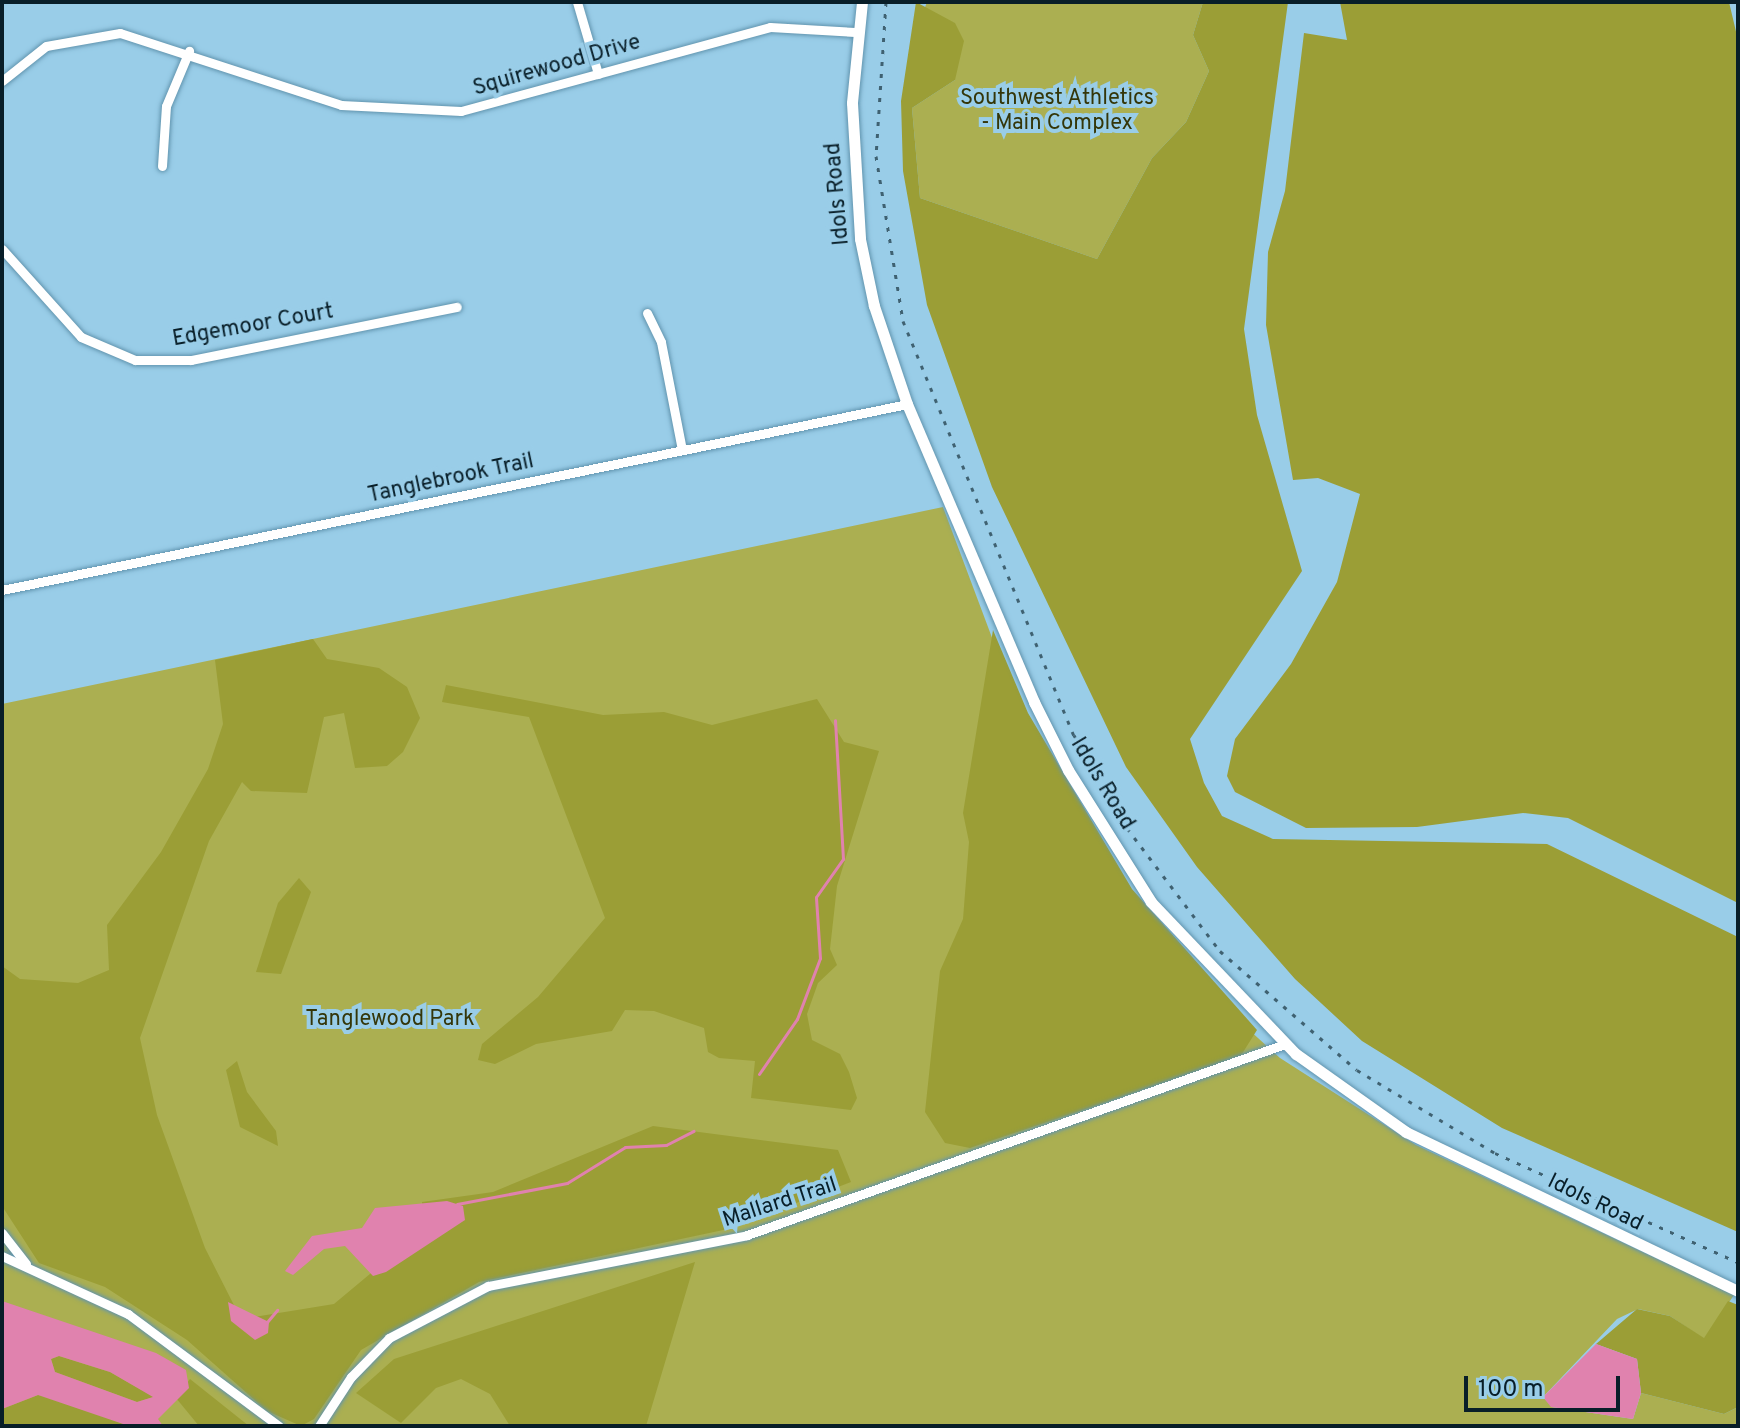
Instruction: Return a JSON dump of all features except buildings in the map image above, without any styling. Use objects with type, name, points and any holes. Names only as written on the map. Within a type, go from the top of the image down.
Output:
[{"type":"street","points":[[577,2],[598,74]]},
{"type":"street","name":"Idols Road","points":[[862,2],[855,32],[860,239],[907,404],[1068,770],[1151,902],[1285,1044],[1406,1132],[1738,1291]]},
{"type":"street","name":"Squirewood Drive","points":[[2,81],[46,46],[87,33],[120,33],[189,51],[341,105],[401,112],[461,111],[770,27],[855,32]]},
{"type":"street","points":[[162,166],[166,106],[189,51]]},
{"type":"street","name":"Edgemoor Court","points":[[2,249],[81,337],[135,360],[191,360],[457,307]]},
{"type":"street","points":[[647,313],[661,342],[682,450]]},
{"type":"street","name":"Tanglebrook Trail","points":[[2,590],[907,404]]},
{"type":"street","name":"Mallard Trail","points":[[319,1426],[356,1370],[389,1338],[488,1286],[747,1235],[1285,1044]]},
{"type":"street","points":[[2,1233],[28,1267]]},
{"type":"street","points":[[2,1256],[128,1314],[279,1426]]},
{"type":"green space","name":"Southwest Athletics - Main Complex","points":[[927,2],[1203,2],[1193,35],[1209,71],[1186,122],[1152,158],[1097,259],[920,198],[912,108],[955,80],[954,23],[924,10]]},
{"type":"green space","name":"Tanglewood Park","points":[[943,507],[1006,675],[1098,849],[1236,1018],[1280,1058],[1416,1145],[1734,1295],[1704,1339],[1670,1316],[1638,1309],[1617,1319],[1543,1397],[1552,1407],[1633,1419],[1641,1393],[1724,1414],[1738,1407],[1738,1426],[2,1426],[2,704]]},
{"type":"shaded area","points":[[916,2],[955,23],[964,41],[955,80],[912,108],[920,198],[1097,259],[1152,158],[1186,122],[1209,71],[1193,35],[1203,2],[1288,2],[1244,329],[1257,415],[1302,571],[1190,739],[1204,783],[1222,816],[1273,839],[1547,844],[1738,937],[1738,1232],[1502,1128],[1362,1041],[1295,979],[1197,867],[1126,767],[992,487],[927,305],[903,171],[901,101]]},
{"type":"shaded area","points":[[1340,2],[1729,2],[1738,40],[1738,903],[1568,818],[1523,813],[1417,827],[1306,828],[1235,792],[1227,776],[1235,739],[1291,664],[1337,582],[1360,494],[1318,478],[1293,480],[1266,325],[1268,252],[1285,191],[1304,33],[1347,40]]},
{"type":"shaded area","points":[[993,630],[1028,713],[1132,889],[1257,1030],[1240,1057],[970,1148],[945,1143],[925,1112],[940,971],[963,919],[969,842],[963,813]]},
{"type":"shaded area","points":[[313,639],[327,659],[379,668],[407,687],[420,718],[403,752],[387,766],[355,768],[344,713],[324,717],[307,793],[251,791],[242,782],[209,841],[140,1038],[157,1115],[205,1248],[241,1319],[334,1304],[425,1228],[422,1202],[493,1192],[653,1126],[838,1150],[851,1182],[728,1229],[479,1282],[361,1350],[314,1419],[301,1426],[267,1411],[187,1340],[105,1287],[39,1263],[2,1206],[2,966],[20,979],[78,983],[109,970],[107,925],[161,852],[208,769],[223,724],[215,660]]},
{"type":"shaded area","points":[[446,685],[603,715],[664,712],[712,725],[817,699],[844,742],[879,751],[837,886],[830,949],[837,965],[818,983],[807,1014],[812,1040],[840,1054],[849,1072],[857,1098],[851,1110],[751,1098],[755,1061],[719,1058],[708,1052],[704,1028],[654,1011],[625,1010],[612,1031],[536,1044],[495,1064],[478,1060],[482,1044],[538,997],[605,918],[529,717],[442,702]]},
{"type":"shaded area","points":[[299,878],[311,892],[281,974],[256,972],[278,903]]},
{"type":"shaded area","points":[[237,1061],[247,1092],[276,1131],[278,1146],[240,1127],[226,1070]]},
{"type":"shaded area","points":[[447,1201],[463,1206],[465,1220],[386,1272],[373,1276],[345,1246],[324,1249],[293,1275],[285,1271],[312,1236],[362,1228],[375,1208]]},
{"type":"shaded area","points":[[695,1262],[646,1426],[510,1426],[490,1394],[461,1379],[436,1388],[401,1423],[356,1393],[394,1359]]},
{"type":"shaded area","points":[[2,1301],[156,1353],[186,1370],[189,1388],[158,1419],[163,1426],[129,1426],[38,1395],[2,1409]],"holes":[[[59,1356],[110,1372],[153,1397],[137,1402],[55,1372],[51,1359]]]},
{"type":"shaded area","points":[[1728,1301],[1738,1305],[1738,1407],[1724,1414],[1641,1393],[1637,1359],[1596,1344],[1637,1309],[1670,1316],[1704,1338]]},
{"type":"shaded area","points":[[228,1302],[269,1322],[268,1333],[255,1340],[231,1321]]},
{"type":"shaded area","points":[[1596,1344],[1637,1359],[1641,1393],[1633,1419],[1551,1407],[1543,1397]]},
{"type":"shaded area","points":[[59,1356],[110,1372],[154,1397],[137,1402],[55,1372],[51,1359]]},
{"type":"shaded area","points":[[190,1379],[249,1426],[199,1426],[176,1398]]},
{"type":"shaded area","points":[[38,1395],[53,1397],[129,1426],[2,1426],[2,1409]]},
{"type":"waterway","points":[[759,1074],[797,1019],[820,958],[816,897],[843,859],[835,720]]},
{"type":"waterway","points":[[457,1204],[567,1183],[625,1147],[666,1145],[694,1131]]},
{"type":"waterway","points":[[267,1322],[277,1310]]},
{"type":"railway","points":[[886,2],[876,156],[903,321],[1074,735],[1127,828],[1220,951],[1357,1070],[1495,1153],[1738,1262]]}]
